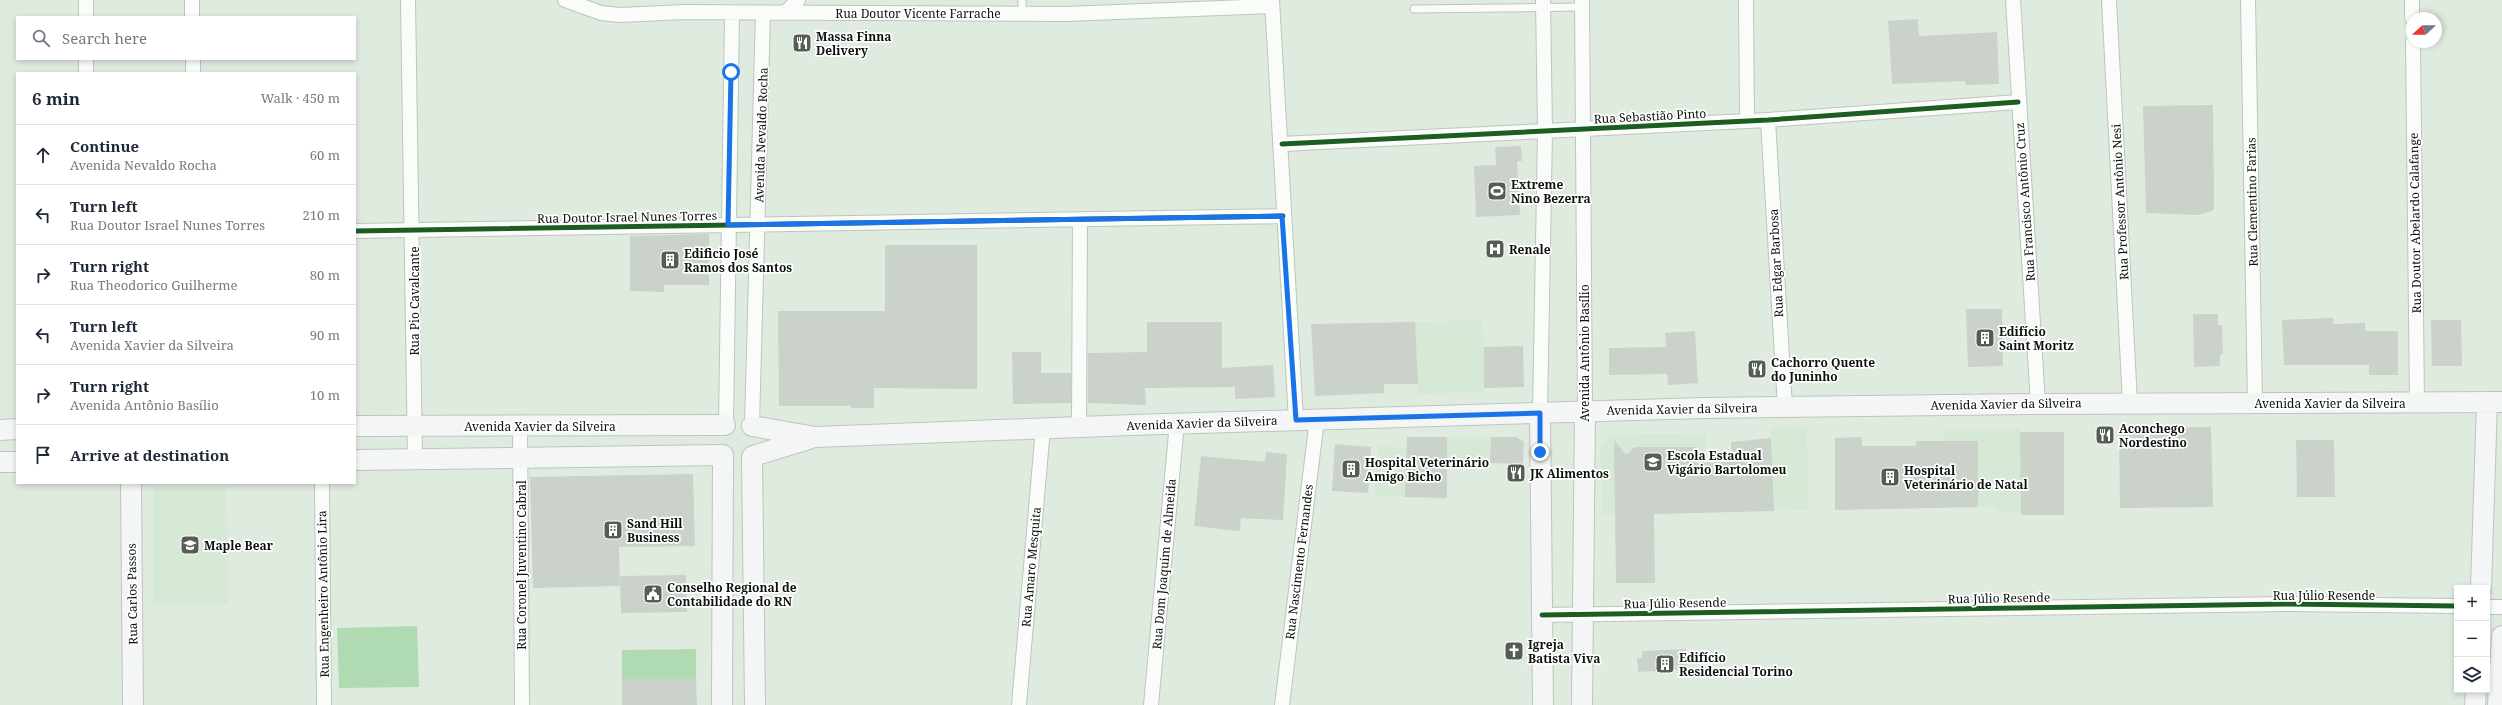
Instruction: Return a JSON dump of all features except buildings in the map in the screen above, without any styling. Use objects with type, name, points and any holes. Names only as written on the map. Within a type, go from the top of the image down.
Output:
[{"type":"main road","name":"Avenida Xavier da Silveira","points":[[752,426],[815,437],[1079,426],[1785,407],[2130,403],[2495,402]]},
{"type":"main road","points":[[2481,585],[2495,402]]},
{"type":"main road","name":"Avenida Antônio Basílio","points":[[1582,705],[1581,615],[1586,412]]},
{"type":"main road","points":[[1540,413],[1543,705]]},
{"type":"main road","points":[[722,705],[723,455],[718,439],[725,425],[742,420],[752,426],[759,438],[759,445],[752,456],[755,705]]},
{"type":"main road","name":"Avenida Xavier da Silveira","points":[[356,426],[725,425]]},
{"type":"main road","points":[[0,430],[16,429]]},
{"type":"main road","name":"Avenida Xavier da Silveira","points":[[752,456],[815,437]]},
{"type":"main road","points":[[356,460],[723,455],[738,462],[752,456]]},
{"type":"main road","points":[[0,462],[16,462]]},
{"type":"main road","name":"Rua Carlos Passos","points":[[131,484],[134,705]]},
{"type":"main road","points":[[2498,705],[2502,636]]},
{"type":"main road","points":[[2475,705],[2476,693]]},
{"type":"street","points":[[86,0],[86,16]]},
{"type":"street","points":[[192,0],[192,16]]},
{"type":"street","name":"Rua Pio Cavalcante","points":[[408,0],[414,230],[415,459]]},
{"type":"street","name":"Rua Doutor Vicente Farrache","points":[[565,0],[601,14],[620,15],[684,12],[732,14],[1272,3]]},
{"type":"street","points":[[786,12],[798,0]]},
{"type":"street","points":[[1746,0],[1746,121]]},
{"type":"street","name":"Rua Francisco Antônio Cruz","points":[[2013,0],[2018,102],[2038,404]]},
{"type":"street","name":"Rua Professor Antônio Nesi","points":[[2109,0],[2130,403]]},
{"type":"street","name":"Rua Clementino Farias","points":[[2248,0],[2255,403]]},
{"type":"street","points":[[2412,0],[2412,12]]},
{"type":"street","points":[[1272,3],[1282,144],[1282,216],[1296,420]]},
{"type":"street","name":"Avenida Antônio Basílio","points":[[1582,3],[1582,130],[1586,412]]},
{"type":"street","points":[[1540,413],[1545,131],[1543,4]]},
{"type":"street","name":"Avenida Nevaldo Rocha","points":[[752,426],[763,13]]},
{"type":"street","points":[[725,425],[732,14]]},
{"type":"street","name":"Rua Doutor Abelardo Calafange","points":[[2413,48],[2417,403]]},
{"type":"street","points":[[86,60],[86,72]]},
{"type":"street","points":[[193,60],[193,72]]},
{"type":"street","name":"Rua Sebastião Pinto","points":[[1282,144],[1768,120],[2018,102]]},
{"type":"street","name":"Rua Edgar Barbosa","points":[[1768,120],[1785,407]]},
{"type":"street","name":"Rua Doutor Israel Nunes Torres","points":[[356,231],[1282,216]]},
{"type":"street","points":[[1079,426],[1080,219]]},
{"type":"street","name":"Rua Nascimento Fernandes","points":[[1282,705],[1317,419]]},
{"type":"street","name":"Rua Dom Joaquim de Almeida","points":[[1151,705],[1177,423]]},
{"type":"street","name":"Rua Coronel Juventino Cabral","points":[[520,426],[522,705]]},
{"type":"street","name":"Rua Amaro Mesquita","points":[[1019,705],[1043,428]]},
{"type":"street","name":"Rua Engenheiro Antônio Lira","points":[[322,484],[324,705]]},
{"type":"street","name":"Rua Júlio Resende","points":[[1542,615],[2287,604],[2454,606]]},
{"type":"street","points":[[2490,607],[2502,608]]},
{"type":"lane","points":[[1414,10],[1582,3]]},
{"type":"shaded area","points":[[1483,320],[1485,392],[1417,394],[1415,322]]},
{"type":"shaded area","points":[[1807,427],[1808,510],[1774,511],[1770,428]]},
{"type":"shaded area","points":[[1944,429],[2021,429],[2021,511],[1997,511],[1997,507],[1945,508]]},
{"type":"shaded area","name":"Escola Estadual Vigário Bartolomeu","points":[[1705,433],[1707,513],[1602,515],[1600,444],[1611,435]]},
{"type":"shaded area","points":[[1447,437],[1491,437],[1490,463],[1447,463]]},
{"type":"shaded area","points":[[1378,446],[1407,448],[1405,497],[1375,495]]},
{"type":"shaded area","name":"Maple Bear","points":[[153,487],[227,487],[228,604],[153,604]]},
{"type":"green space","points":[[417,626],[419,687],[339,688],[337,628]]},
{"type":"green space","points":[[696,649],[696,679],[622,679],[622,650]]},
{"type":"cycle path","points":[[1282,144],[1768,120],[2018,102]]},
{"type":"cycle path","points":[[356,231],[1283,216]]},
{"type":"cycle path","points":[[1542,615],[2287,604],[2454,606]]},
{"type":"place","name":"Massa Finna Delivery","points":[[802,43]]},
{"type":"place","name":"Extreme Nino Bezerra","points":[[1497,191]]},
{"type":"place","name":"Renale","points":[[1495,249]]},
{"type":"place","name":"Edificio José Ramos dos Santos","points":[[670,260]]},
{"type":"place","name":"Edifício Saint Moritz","points":[[1985,338]]},
{"type":"place","name":"Cachorro Quente do Juninho","points":[[1757,369]]},
{"type":"place","name":"Aconchego Nordestino","points":[[2105,435]]},
{"type":"place","name":"Escola Estadual Vigário Bartolomeu","points":[[1653,462]]},
{"type":"place","name":"Hospital Veterinário Amigo Bicho","points":[[1351,469]]},
{"type":"place","name":"JK Alimentos","points":[[1516,473]]},
{"type":"place","name":"Hospital Veterinário de Natal","points":[[1890,477]]},
{"type":"place","name":"Sand Hill Business","points":[[613,530]]},
{"type":"place","name":"Maple Bear","points":[[190,545]]},
{"type":"place","name":"Conselho Regional de Contabilidade do RN","points":[[653,594]]},
{"type":"place","name":"Igreja Batista Viva","points":[[1514,651]]},
{"type":"place","name":"Edifício Residencial Torino","points":[[1665,664]]},
{"type":"route","points":[[731,72],[728,225],[1282,216],[1296,420],[1540,413],[1540,452]]}]
